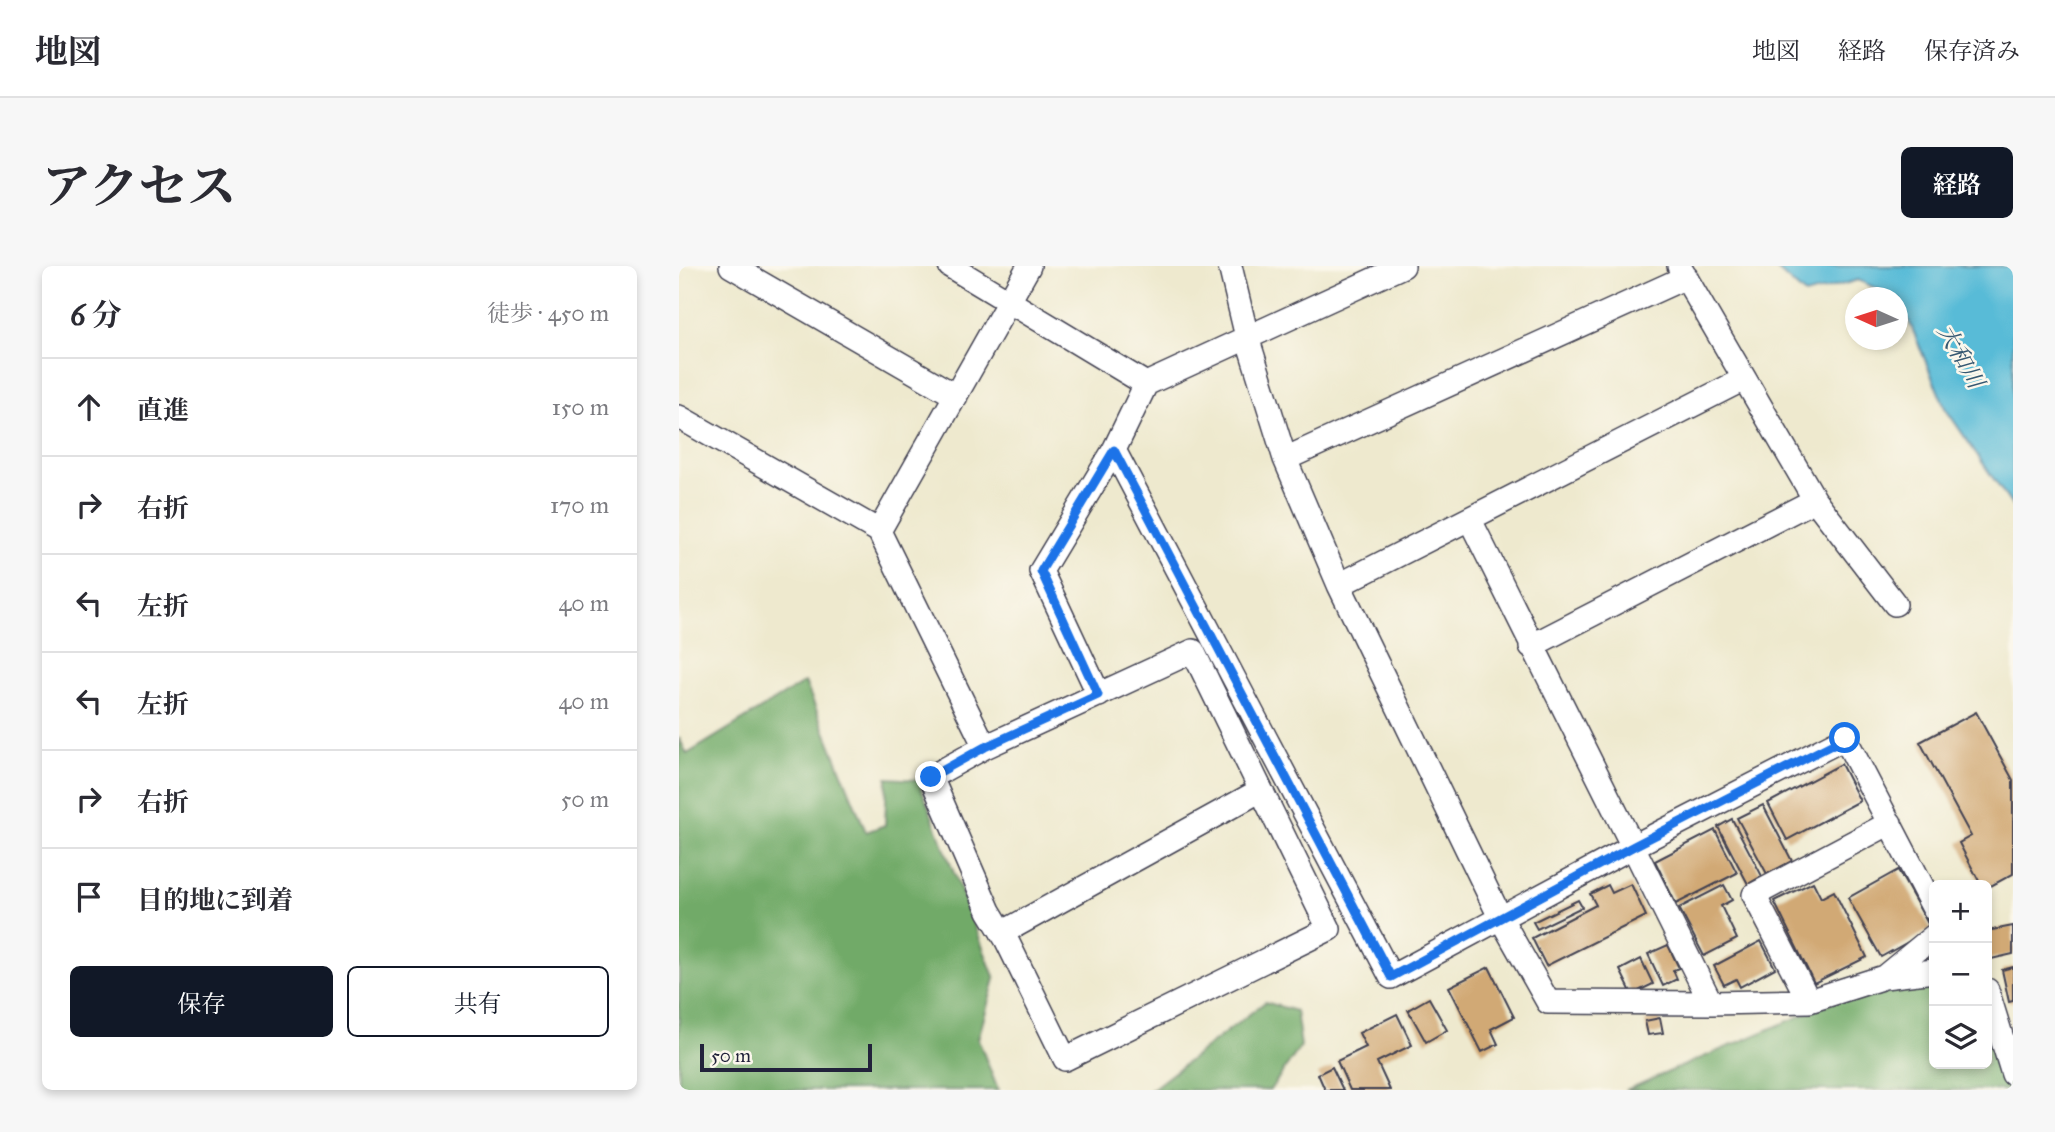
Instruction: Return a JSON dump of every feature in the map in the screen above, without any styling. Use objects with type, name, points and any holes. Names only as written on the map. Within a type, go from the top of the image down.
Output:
[{"type":"street","points":[[731,266],[956,396]]},
{"type":"street","points":[[950,266],[1146,384]]},
{"type":"street","points":[[879,531],[1029,266]]},
{"type":"street","points":[[1230,266],[1247,337],[1285,459],[1339,585],[1500,917],[1548,1002],[1809,1001],[1884,977],[1929,972]]},
{"type":"street","points":[[1098,695],[1041,571],[1114,450],[1146,384],[1403,266]]},
{"type":"street","points":[[1285,459],[1683,272],[1815,500],[1895,604]]},
{"type":"street","points":[[1339,585],[1744,379]]},
{"type":"street","points":[[679,417],[879,531],[985,747]]},
{"type":"street","points":[[1114,450],[1391,977],[1634,846],[1845,738],[1929,899]]},
{"type":"street","points":[[1531,646],[1815,500]]},
{"type":"street","points":[[1469,520],[1711,1003]]},
{"type":"street","points":[[1193,651],[1329,929],[1065,1059],[989,911],[931,777],[985,747],[1098,695],[1193,651]]},
{"type":"street","points":[[1002,933],[1261,790]]},
{"type":"street","points":[[1809,1001],[1754,895],[1890,823]]},
{"type":"street","points":[[1884,977],[1929,940]]},
{"type":"street","points":[[1992,1006],[2013,1074]]},
{"type":"green space","points":[[805,682],[866,832],[885,825],[887,778],[918,780],[995,979],[978,1039],[998,1090],[679,1090],[679,738],[687,754]]},
{"type":"green space","points":[[1925,963],[1929,963],[1929,1069],[1992,1069],[1992,1024],[2011,1090],[1626,1090]]},
{"type":"green space","points":[[1265,1002],[1296,1011],[1301,1046],[1270,1090],[1151,1090]]},
{"type":"water","name":"大和川","points":[[1773,266],[2013,266],[2013,507],[1945,408],[1908,318],[1908,287],[1873,287],[1858,280],[1805,295]]},
{"type":"building","points":[[1976,712],[2013,780],[2013,874],[1992,885],[1992,880],[1978,880],[1959,843],[1971,836],[1920,742]]},
{"type":"building","points":[[1841,764],[1860,801],[1787,840],[1768,803]]},
{"type":"building","points":[[1763,805],[1792,861],[1767,874],[1737,818]]},
{"type":"building","points":[[1732,819],[1762,876],[1748,884],[1718,827]]},
{"type":"building","points":[[1715,830],[1737,873],[1676,904],[1655,861]]},
{"type":"building","points":[[1898,870],[1929,925],[1929,930],[1881,957],[1848,898]]},
{"type":"building","points":[[1813,882],[1821,898],[1834,891],[1867,957],[1814,983],[1774,901]]},
{"type":"building","points":[[1631,884],[1646,916],[1546,966],[1532,938],[1596,905],[1590,894],[1608,885],[1612,893]]},
{"type":"building","points":[[1724,885],[1732,900],[1721,906],[1737,939],[1704,956],[1679,908]]},
{"type":"building","points":[[1578,900],[1582,907],[1537,929],[1533,922]]},
{"type":"building","points":[[2013,926],[2013,954],[1992,959],[1992,930]]},
{"type":"building","points":[[1761,941],[1775,968],[1740,987],[1736,979],[1724,985],[1714,966]]},
{"type":"building","points":[[1668,945],[1679,968],[1673,970],[1677,979],[1663,986],[1648,954]]},
{"type":"building","points":[[1641,959],[1653,984],[1632,994],[1620,970]]},
{"type":"building","points":[[1489,967],[1514,1017],[1491,1029],[1498,1044],[1482,1052],[1449,987]]},
{"type":"building","points":[[2013,967],[2013,1001],[2009,1002],[2002,970]]},
{"type":"building","points":[[1429,998],[1447,1030],[1426,1042],[1408,1010]]},
{"type":"building","points":[[1397,1014],[1412,1045],[1377,1062],[1390,1090],[1350,1090],[1337,1061],[1366,1047],[1359,1033]]},
{"type":"building","points":[[1660,1018],[1663,1033],[1648,1035],[1645,1021]]},
{"type":"building","points":[[1332,1067],[1343,1090],[1325,1090],[1318,1074]]},
{"type":"route","points":[[931,777],[985,747],[1098,695],[1041,571],[1114,450],[1391,977],[1634,846],[1845,738]]}]
